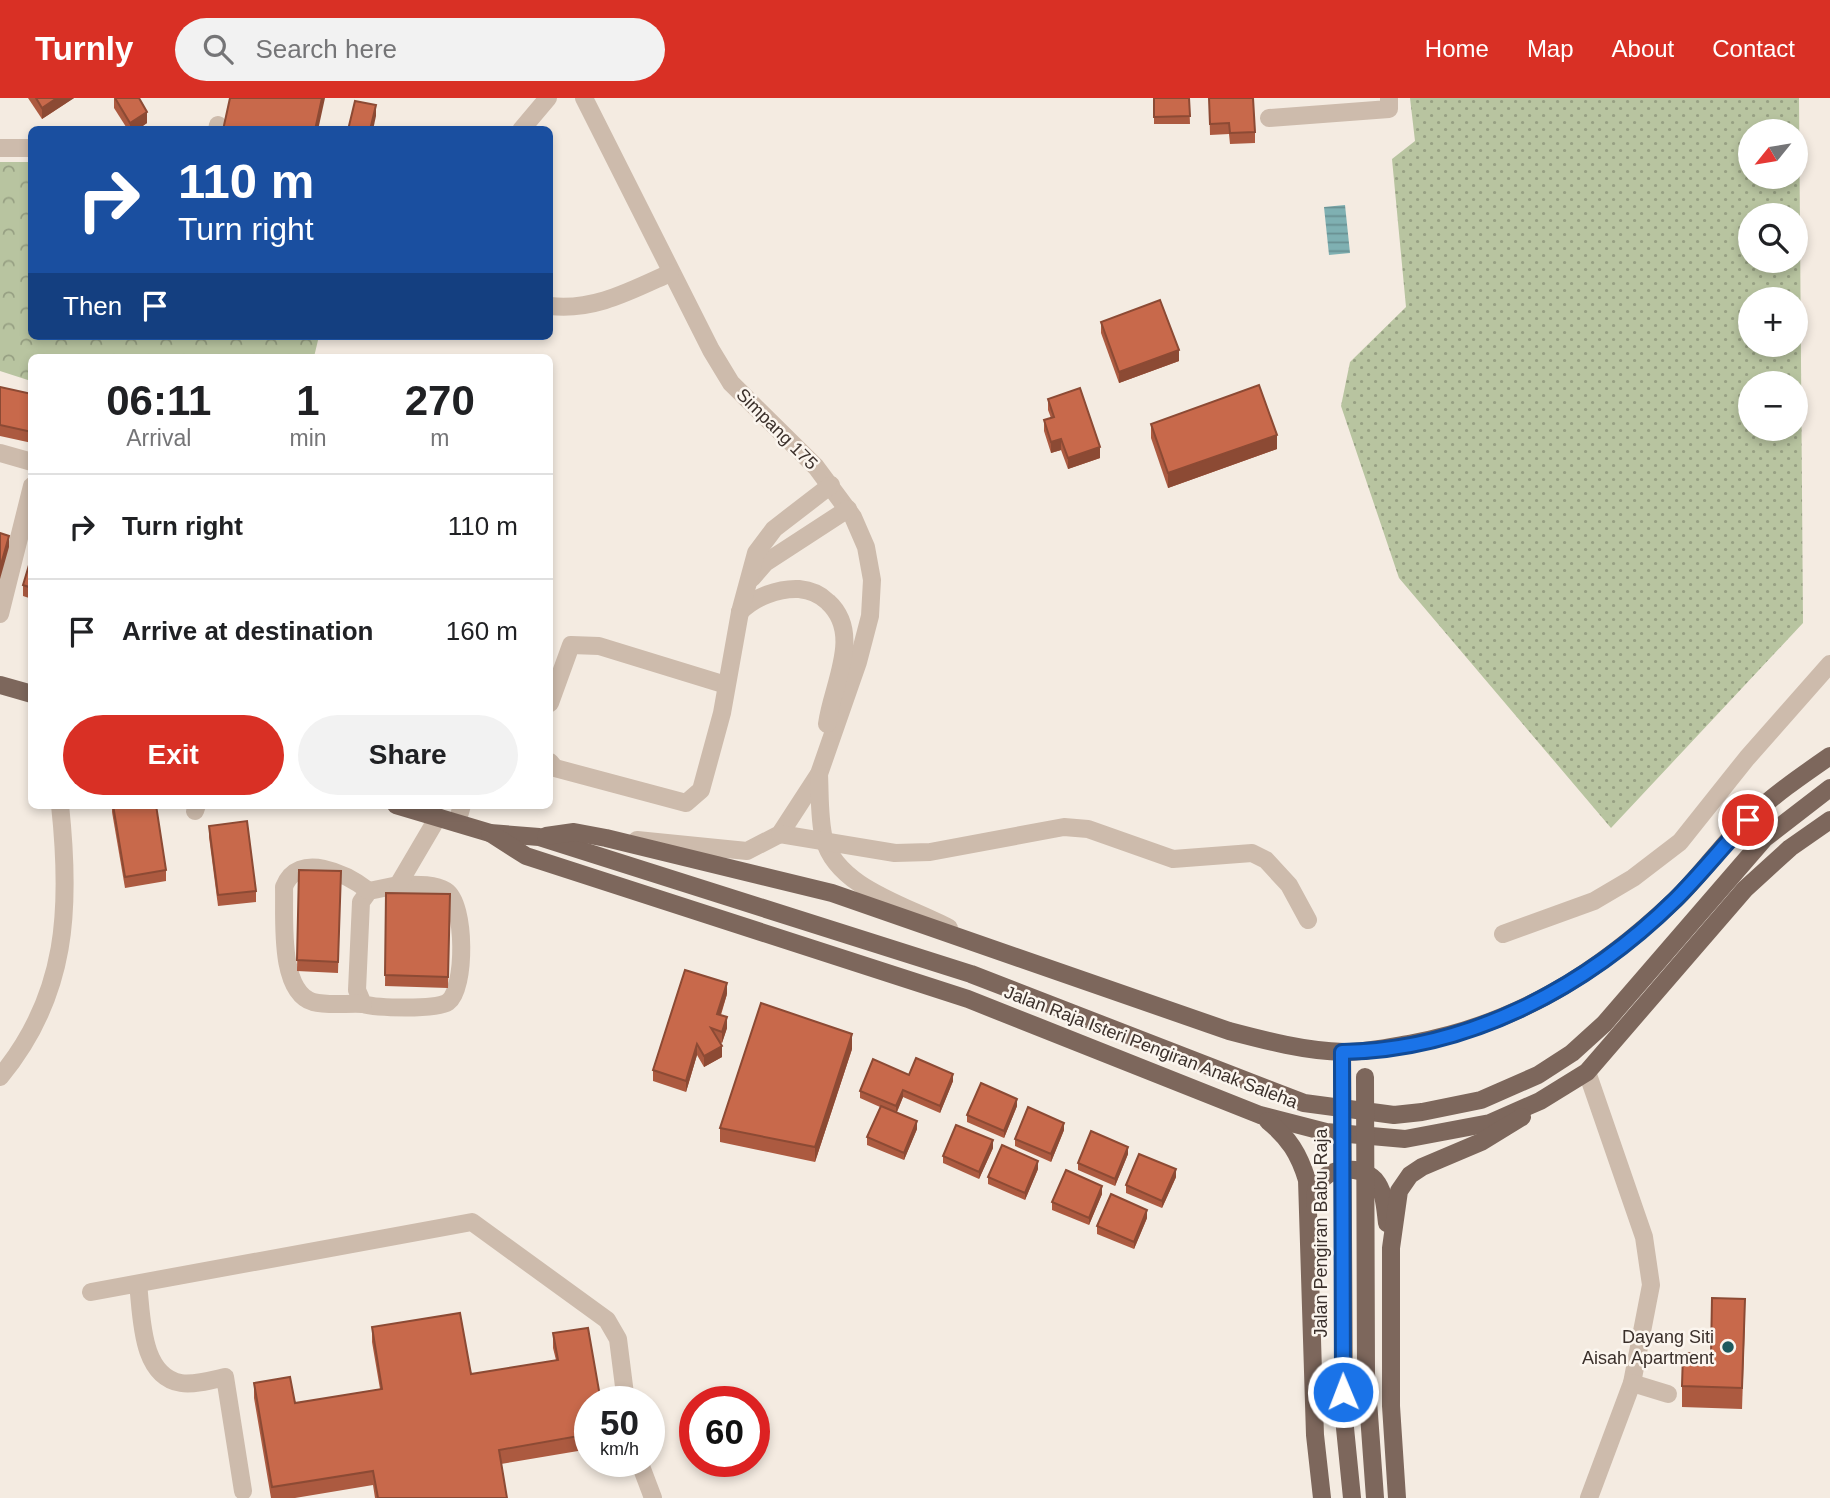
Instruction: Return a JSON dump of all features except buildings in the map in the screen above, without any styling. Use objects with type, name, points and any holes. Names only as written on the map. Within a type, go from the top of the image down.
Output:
[{"type":"main road","points":[[0,685],[28,693]]},
{"type":"main road","points":[[539,837],[574,832],[606,838],[832,893],[1229,1031],[1287,1046],[1365,1052],[1459,1034],[1511,1015],[1562,989],[1621,946],[1676,899],[1748,820],[1788,784],[1830,755]]},
{"type":"main road","name":"Jalan Raja Isteri Pengiran Anak Saleha","points":[[410,809],[491,833],[539,837],[971,974],[1304,1103],[1394,1115],[1436,1110],[1481,1100],[1538,1075],[1572,1053],[1604,1024],[1764,839],[1830,788]]},
{"type":"main road","name":"Jalan Raja Isteri Pengiran Anak Saleha","points":[[491,833],[526,856],[968,999],[1261,1115],[1326,1132],[1405,1139],[1490,1123],[1540,1101],[1587,1072],[1745,890],[1790,848],[1830,820]]},
{"type":"main road","name":"Jalan Pengiran Babu Raja","points":[[1342,1052],[1344,1419],[1352,1498]]},
{"type":"main road","points":[[1365,1052],[1366,1373],[1375,1498]]},
{"type":"main road","points":[[1397,1498],[1391,1406],[1391,1248],[1399,1191],[1410,1175],[1511,1126],[1540,1101]]},
{"type":"main road","points":[[1261,1115],[1287,1136],[1300,1158],[1307,1181],[1311,1235],[1315,1434],[1322,1498]]},
{"type":"main road","points":[[1311,1235],[1317,1188],[1324,1177],[1336,1170],[1354,1170],[1374,1179],[1383,1196],[1391,1248]]},
{"type":"street","points":[[524,126],[548,98]]},
{"type":"street","name":"Simpang 175","points":[[584,98],[670,273],[732,383],[831,485],[848,509],[866,547],[872,580],[870,616],[858,662],[820,770],[780,834]]},
{"type":"street","points":[[1269,118],[1389,109],[1388,98]]},
{"type":"street","points":[[0,148],[28,148]]},
{"type":"street","points":[[553,306],[575,309],[604,302],[670,273]]},
{"type":"street","points":[[0,453],[28,461]]},
{"type":"street","points":[[553,766],[686,803],[701,790],[722,713],[740,612],[757,553],[774,528],[831,485]]},
{"type":"street","points":[[0,614],[8,543],[28,496]]},
{"type":"street","points":[[747,583],[765,563],[848,509]]},
{"type":"street","points":[[740,612],[762,597],[788,588],[807,589],[821,596],[840,613],[846,643],[827,720],[820,770]]},
{"type":"street","points":[[553,695],[571,645],[599,646],[726,685]]},
{"type":"street","points":[[1503,934],[1594,901],[1633,878],[1679,842],[1746,758],[1830,664]]},
{"type":"street","name":"Simpang 175","points":[[820,770],[825,840],[832,858],[843,873],[862,887],[973,942]]},
{"type":"street","points":[[0,1077],[22,1050],[49,996],[64,933],[67,869],[60,809]]},
{"type":"street","points":[[457,823],[461,809]]},
{"type":"street","points":[[398,885],[438,817]]},
{"type":"street","points":[[606,838],[747,850],[780,834],[895,853],[930,852],[1064,827],[1088,829],[1173,859],[1252,853],[1266,859],[1289,885],[1308,920]]},
{"type":"street","points":[[363,1004],[358,990],[360,902],[369,891],[398,885],[422,885],[446,891],[457,905],[461,920],[458,990],[447,1002],[434,1006],[373,1007],[363,1004],[313,1002],[299,993],[288,978],[284,887],[289,874],[298,869],[312,868],[334,871],[354,879],[369,891]]},
{"type":"street","points":[[1587,1072],[1644,1237],[1651,1285],[1632,1383],[1589,1498]]},
{"type":"street","points":[[91,1292],[472,1222],[607,1320],[618,1339],[624,1386]]},
{"type":"street","points":[[138,1284],[146,1342],[152,1360],[165,1377],[182,1383],[225,1377],[243,1491]]},
{"type":"street","points":[[1632,1383],[1668,1394]]},
{"type":"street","points":[[645,1477],[653,1498]]},
{"type":"green space","points":[[1410,98],[1799,98],[1799,119],[1738,119],[1738,189],[1800,189],[1800,203],[1738,203],[1738,273],[1800,273],[1800,287],[1738,287],[1738,357],[1801,357],[1801,371],[1738,371],[1738,441],[1802,441],[1803,623],[1611,828],[1399,578],[1341,406],[1350,362],[1406,307],[1392,159],[1415,141]]},
{"type":"green space","points":[[0,162],[28,162],[28,340],[318,340],[315,354],[28,354],[28,380],[0,371]]},
{"type":"water","points":[[1345,205],[1350,253],[1329,255],[1324,207]]},
{"type":"place","name":"Dayang Siti Aisah Apartment","points":[[1728,1347]]},
{"type":"route","points":[[1343,1392],[1342,1052],[1365,1052],[1459,1034],[1511,1015],[1562,989],[1621,946],[1676,899],[1748,820]]}]
